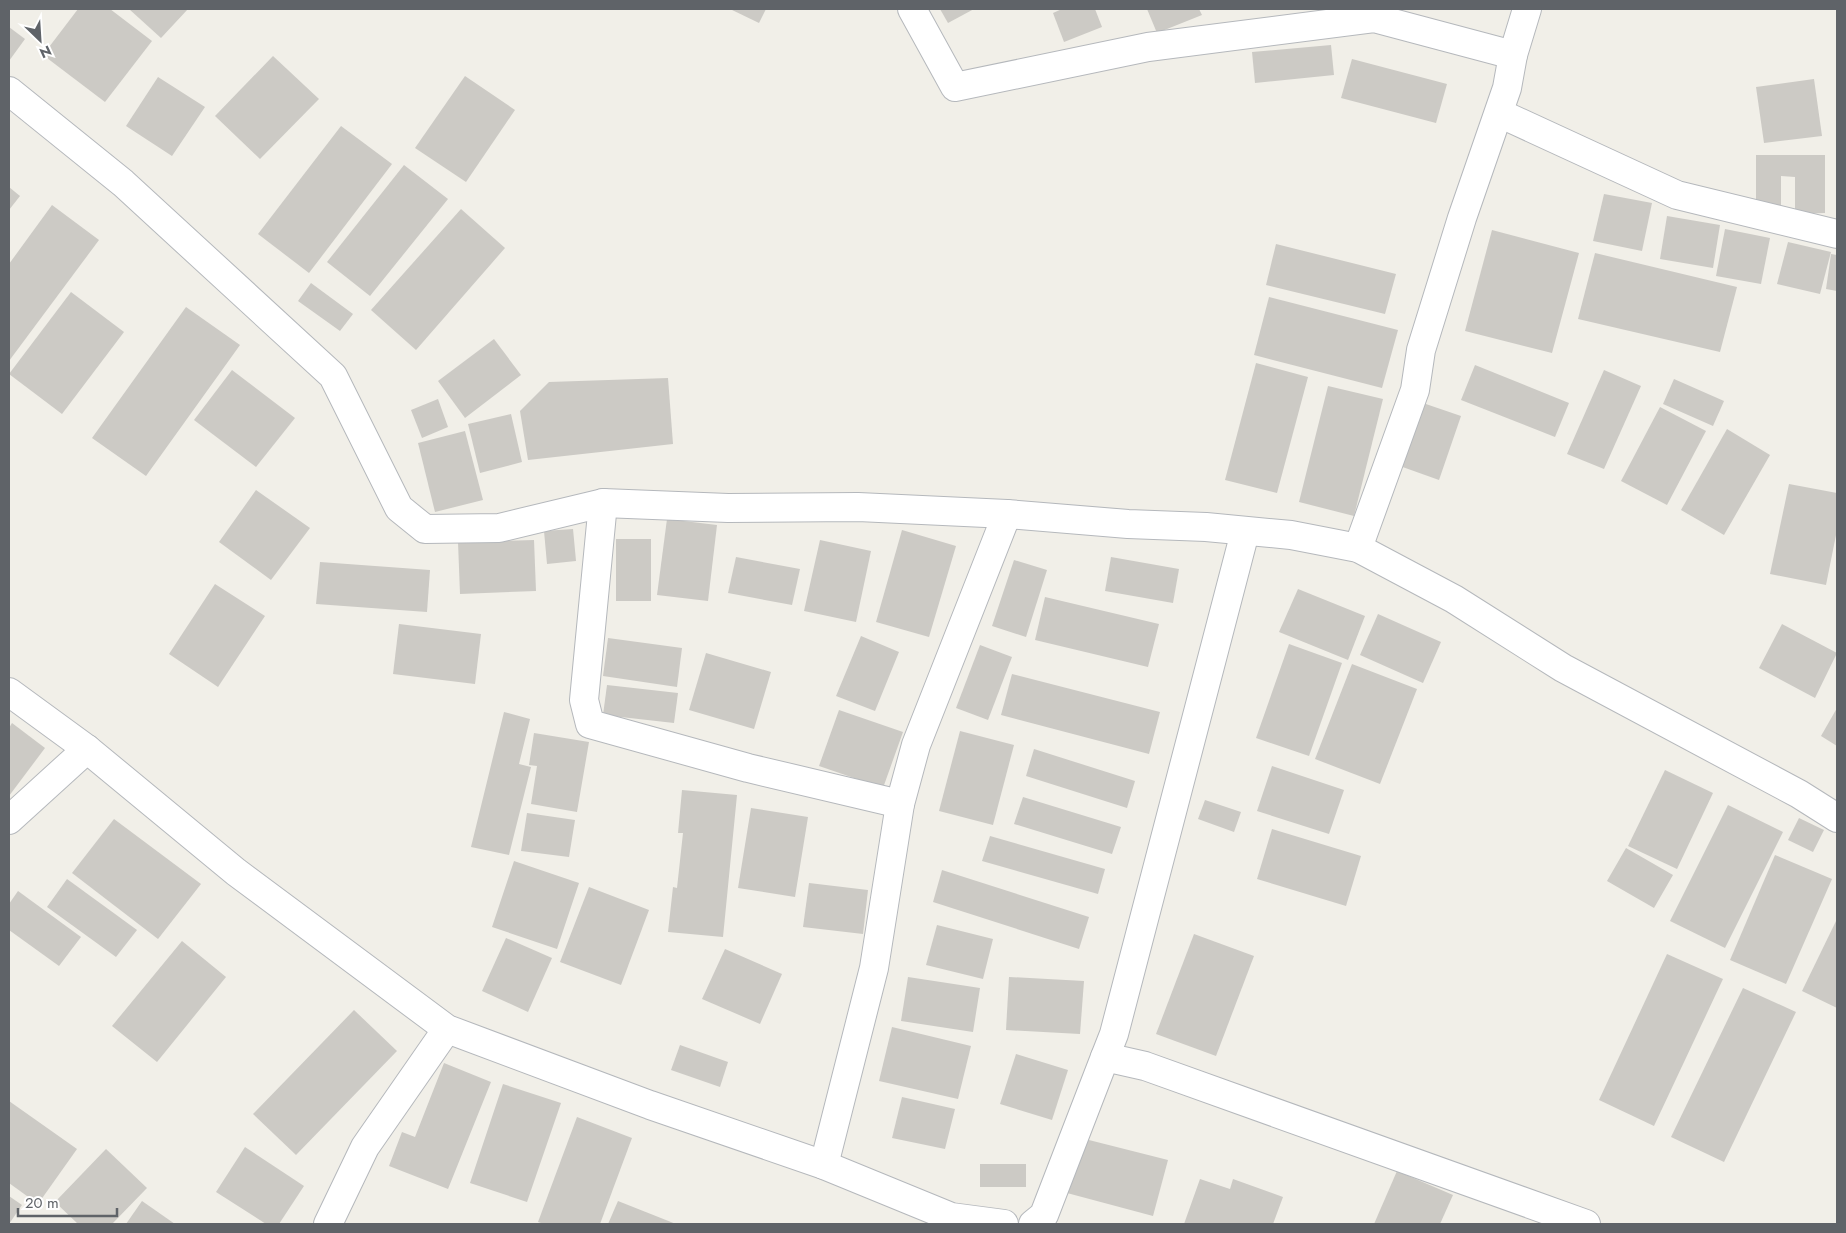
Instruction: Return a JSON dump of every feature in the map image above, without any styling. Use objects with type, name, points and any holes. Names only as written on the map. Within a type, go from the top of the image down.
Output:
[{"type":"street","points":[[912,9],[955,87],[1148,47],[1374,18],[1513,55]]},
{"type":"street","points":[[1358,548],[1415,390],[1421,350],[1462,218],[1507,88],[1513,55],[1527,9]]},
{"type":"street","points":[[9,91],[123,183],[333,376],[399,508],[424,528],[499,528],[603,503],[728,508],[858,507],[1007,514],[1291,535],[1358,548],[1454,599],[1563,668],[1799,794],[1837,818]]},
{"type":"street","points":[[1499,113],[1677,194],[1837,234]]},
{"type":"street","points":[[603,503],[584,700],[590,724],[748,768],[900,804]]},
{"type":"street","points":[[824,1165],[874,968],[900,804],[916,744],[1007,514]]},
{"type":"street","points":[[1033,1224],[1044,1214],[1114,1034],[1245,532]]},
{"type":"street","points":[[9,692],[87,749],[236,872],[447,1029],[650,1105],[824,1165],[950,1220],[1004,1224]]},
{"type":"street","points":[[9,820],[87,749]]},
{"type":"street","points":[[328,1224],[365,1147],[447,1029]]},
{"type":"street","points":[[1105,1057],[1145,1066],[1586,1224]]},
{"type":"building","points":[[78,9],[110,9],[152,41],[105,102],[43,55]]},
{"type":"building","points":[[129,9],[188,9],[161,38]]},
{"type":"building","points":[[730,9],[766,9],[759,23]]},
{"type":"building","points":[[940,9],[974,9],[948,23]]},
{"type":"building","points":[[1062,9],[1095,9],[1102,27],[1064,42],[1053,13]]},
{"type":"building","points":[[1147,9],[1199,9],[1202,15],[1157,33]]},
{"type":"building","points":[[9,27],[25,39],[9,61]]},
{"type":"building","points":[[1331,45],[1334,75],[1255,83],[1252,52]]},
{"type":"building","points":[[273,56],[319,99],[260,159],[215,116]]},
{"type":"building","points":[[1352,59],[1447,84],[1436,123],[1341,98]]},
{"type":"building","points":[[465,76],[515,110],[466,182],[415,148]]},
{"type":"building","points":[[158,77],[205,107],[172,156],[126,126]]},
{"type":"building","points":[[1814,79],[1822,136],[1764,143],[1756,87]]},
{"type":"building","points":[[341,126],[392,164],[309,273],[258,234]]},
{"type":"building","points":[[1756,155],[1825,155],[1825,213],[1795,214],[1795,177],[1781,176],[1781,207],[1756,207]]},
{"type":"building","points":[[404,165],[448,199],[370,296],[327,262]]},
{"type":"building","points":[[9,187],[20,196],[9,210]]},
{"type":"building","points":[[1604,194],[1652,203],[1642,251],[1593,241]]},
{"type":"building","points":[[52,205],[99,240],[9,361],[9,264]]},
{"type":"building","points":[[461,209],[505,248],[416,350],[371,310]]},
{"type":"building","points":[[1667,216],[1720,225],[1713,268],[1660,259]]},
{"type":"building","points":[[1725,229],[1770,238],[1761,284],[1716,276]]},
{"type":"building","points":[[1492,230],[1579,253],[1552,353],[1465,331]]},
{"type":"building","points":[[1788,242],[1831,252],[1820,294],[1777,284]]},
{"type":"building","points":[[1276,244],[1396,274],[1385,314],[1266,285]]},
{"type":"building","points":[[1595,253],[1737,287],[1720,352],[1578,319]]},
{"type":"building","points":[[1831,254],[1837,255],[1837,291],[1826,289]]},
{"type":"building","points":[[311,283],[353,314],[340,331],[298,301]]},
{"type":"building","points":[[71,292],[124,332],[62,414],[9,374]]},
{"type":"building","points":[[1269,297],[1398,330],[1382,388],[1254,355]]},
{"type":"building","points":[[186,307],[240,345],[146,476],[92,438]]},
{"type":"building","points":[[494,339],[521,375],[465,418],[438,381]]},
{"type":"building","points":[[1256,363],[1308,377],[1277,493],[1225,480]]},
{"type":"building","points":[[1475,365],[1569,403],[1555,437],[1461,400]]},
{"type":"building","points":[[232,370],[295,418],[256,467],[194,420]]},
{"type":"building","points":[[1604,370],[1641,386],[1604,469],[1567,454]]},
{"type":"building","points":[[668,378],[673,444],[528,460],[520,411],[549,382]]},
{"type":"building","points":[[1674,379],[1724,401],[1713,426],[1663,404]]},
{"type":"building","points":[[1328,386],[1383,399],[1354,516],[1299,502]]},
{"type":"building","points":[[438,399],[448,427],[422,438],[411,410]]},
{"type":"building","points":[[1420,402],[1461,416],[1439,480],[1397,465]]},
{"type":"building","points":[[1660,407],[1706,431],[1667,505],[1621,481]]},
{"type":"building","points":[[511,414],[522,462],[480,473],[468,424]]},
{"type":"building","points":[[1727,429],[1770,455],[1724,535],[1681,510]]},
{"type":"building","points":[[465,431],[483,500],[435,512],[418,443]]},
{"type":"building","points":[[1789,484],[1837,493],[1837,530],[1826,585],[1770,574]]},
{"type":"building","points":[[256,490],[310,528],[271,580],[219,542]]},
{"type":"building","points":[[667,519],[717,525],[708,601],[657,595]]},
{"type":"building","points":[[573,529],[576,561],[547,564],[544,531]]},
{"type":"building","points":[[902,530],[956,546],[929,637],[876,622]]},
{"type":"building","points":[[616,539],[651,539],[651,601],[616,601]]},
{"type":"building","points":[[534,540],[536,591],[460,594],[458,542]]},
{"type":"building","points":[[820,540],[871,551],[856,622],[804,611]]},
{"type":"building","points":[[736,557],[800,569],[792,605],[728,593]]},
{"type":"building","points":[[1111,557],[1179,569],[1173,603],[1105,591]]},
{"type":"building","points":[[1014,560],[1047,570],[1026,637],[992,626]]},
{"type":"building","points":[[320,562],[430,570],[427,612],[316,604]]},
{"type":"building","points":[[215,584],[265,616],[218,687],[169,654]]},
{"type":"building","points":[[1298,589],[1365,616],[1348,660],[1279,632]]},
{"type":"building","points":[[1045,597],[1159,624],[1148,667],[1035,640]]},
{"type":"building","points":[[1378,614],[1441,642],[1423,683],[1360,655]]},
{"type":"building","points":[[399,624],[481,634],[475,684],[393,674]]},
{"type":"building","points":[[1782,624],[1837,653],[1815,698],[1759,668]]},
{"type":"building","points":[[861,636],[899,652],[875,711],[836,696]]},
{"type":"building","points":[[608,638],[682,648],[677,687],[603,676]]},
{"type":"building","points":[[1289,644],[1342,663],[1309,756],[1256,738]]},
{"type":"building","points":[[980,645],[1012,657],[988,720],[956,708]]},
{"type":"building","points":[[706,653],[771,672],[754,729],[689,710]]},
{"type":"building","points":[[1352,664],[1417,689],[1380,784],[1315,759]]},
{"type":"building","points":[[1012,674],[1160,712],[1149,754],[1001,715]]},
{"type":"building","points":[[607,685],[678,693],[674,723],[603,715]]},
{"type":"building","points":[[1837,708],[1837,746],[1821,736]]},
{"type":"building","points":[[839,710],[903,732],[883,788],[819,766]]},
{"type":"building","points":[[504,712],[530,719],[519,764],[531,767],[509,855],[471,847]]},
{"type":"building","points":[[12,723],[45,748],[9,796],[9,728]]},
{"type":"building","points":[[960,731],[1014,745],[993,825],[939,811]]},
{"type":"building","points":[[534,733],[589,742],[577,812],[531,804],[537,766],[529,765]]},
{"type":"building","points":[[1034,749],[1135,781],[1127,808],[1026,776]]},
{"type":"building","points":[[1272,766],[1344,790],[1329,834],[1257,811]]},
{"type":"building","points":[[1665,770],[1713,793],[1677,869],[1628,846]]},
{"type":"building","points":[[682,790],[737,795],[723,937],[668,932],[673,887],[677,888],[683,833],[678,833]]},
{"type":"building","points":[[1023,797],[1121,827],[1112,854],[1014,824]]},
{"type":"building","points":[[1205,800],[1241,812],[1234,832],[1198,819]]},
{"type":"building","points":[[1728,805],[1783,832],[1725,948],[1670,921]]},
{"type":"building","points":[[751,808],[808,817],[795,897],[738,888]]},
{"type":"building","points":[[527,813],[575,820],[569,857],[521,851]]},
{"type":"building","points":[[1799,818],[1824,830],[1813,852],[1788,840]]},
{"type":"building","points":[[114,819],[201,884],[158,939],[72,873]]},
{"type":"building","points":[[1272,829],[1361,856],[1346,906],[1257,879]]},
{"type":"building","points":[[990,836],[1105,869],[1098,894],[982,861]]},
{"type":"building","points":[[1626,848],[1673,875],[1654,908],[1607,881]]},
{"type":"building","points":[[1775,855],[1832,879],[1786,984],[1730,960]]},
{"type":"building","points":[[514,861],[579,883],[557,949],[492,927]]},
{"type":"building","points":[[942,870],[1089,917],[1079,949],[933,902]]},
{"type":"building","points":[[67,879],[137,930],[116,957],[47,907]]},
{"type":"building","points":[[809,883],[868,890],[863,934],[803,927]]},
{"type":"building","points":[[589,887],[649,910],[621,985],[560,962]]},
{"type":"building","points":[[18,891],[81,937],[59,966],[9,930],[9,904]]},
{"type":"building","points":[[1837,919],[1837,1008],[1802,991]]},
{"type":"building","points":[[937,925],[993,939],[983,979],[926,965]]},
{"type":"building","points":[[1194,934],[1254,956],[1216,1056],[1156,1034]]},
{"type":"building","points":[[506,938],[552,958],[528,1012],[482,991]]},
{"type":"building","points":[[182,941],[226,977],[157,1062],[112,1026]]},
{"type":"building","points":[[725,949],[782,974],[760,1024],[702,999]]},
{"type":"building","points":[[1667,954],[1723,979],[1654,1126],[1599,1100]]},
{"type":"building","points":[[908,977],[980,988],[973,1032],[901,1021]]},
{"type":"building","points":[[1009,977],[1084,981],[1080,1034],[1006,1030]]},
{"type":"building","points":[[1743,988],[1796,1012],[1724,1162],[1671,1137]]},
{"type":"building","points":[[354,1010],[397,1051],[296,1155],[253,1114]]},
{"type":"building","points":[[892,1027],[971,1046],[958,1099],[879,1081]]},
{"type":"building","points":[[680,1045],[728,1062],[720,1087],[671,1070]]},
{"type":"building","points":[[1016,1054],[1068,1070],[1052,1120],[1000,1104]]},
{"type":"building","points":[[444,1063],[491,1082],[448,1189],[389,1166],[402,1132],[415,1137]]},
{"type":"building","points":[[503,1084],[561,1103],[527,1202],[470,1183]]},
{"type":"building","points":[[902,1097],[955,1109],[945,1149],[892,1138]]},
{"type":"building","points":[[9,1101],[77,1149],[38,1204],[9,1183]]},
{"type":"building","points":[[577,1117],[632,1138],[600,1224],[544,1224],[538,1222]]},
{"type":"building","points":[[1081,1138],[1168,1160],[1153,1216],[1067,1193]]},
{"type":"building","points":[[245,1147],[304,1186],[279,1224],[266,1224],[216,1192]]},
{"type":"building","points":[[106,1149],[147,1188],[112,1224],[78,1224],[55,1202]]},
{"type":"building","points":[[980,1164],[1026,1164],[1026,1187],[980,1187]]},
{"type":"building","points":[[1397,1171],[1453,1195],[1440,1224],[1374,1224]]},
{"type":"building","points":[[1200,1179],[1230,1189],[1233,1179],[1283,1197],[1273,1224],[1184,1224]]},
{"type":"building","points":[[9,1196],[22,1205],[9,1224]]},
{"type":"building","points":[[142,1201],[175,1224],[126,1224]]},
{"type":"building","points":[[618,1201],[676,1224],[608,1224]]}]
